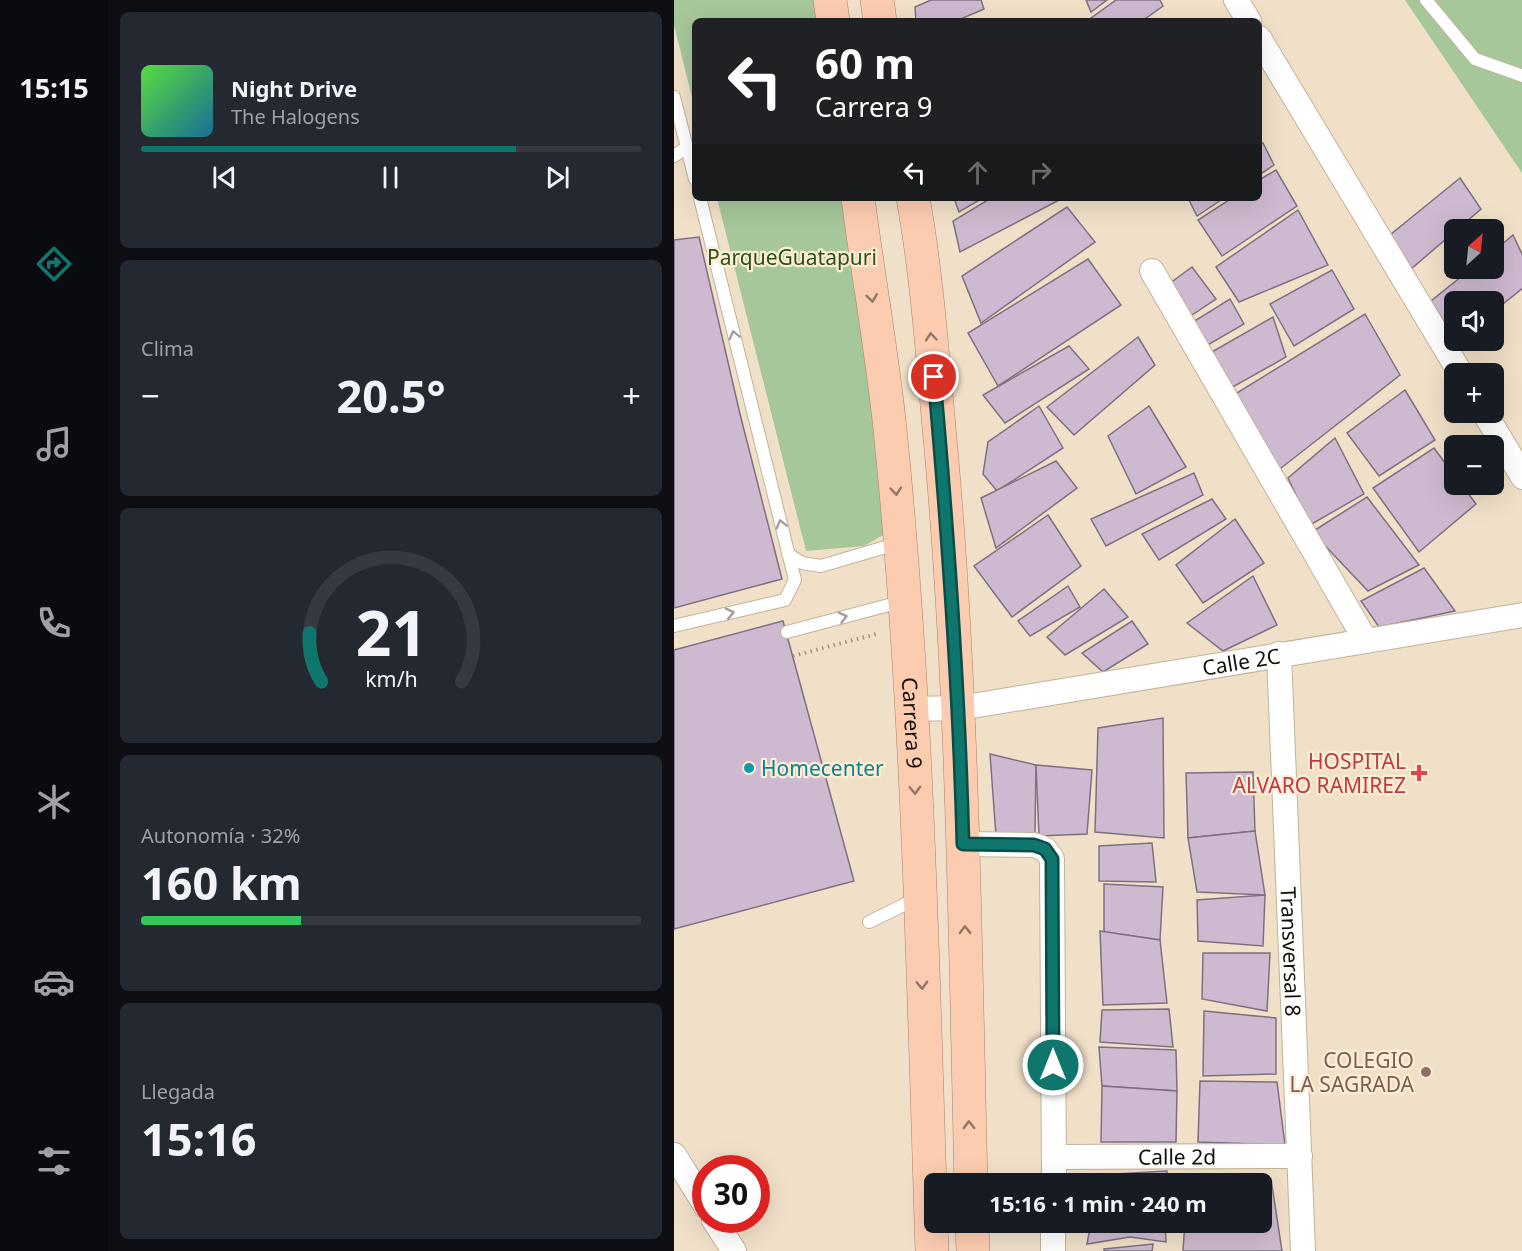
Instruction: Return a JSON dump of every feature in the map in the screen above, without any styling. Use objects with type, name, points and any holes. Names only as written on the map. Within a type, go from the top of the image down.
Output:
[{"type":"highway","points":[[830,0],[833,18]]},
{"type":"highway","points":[[876,0],[879,18]]},
{"type":"highway","name":"Carrera 9","points":[[858,201],[890,427],[912,709],[932,1251]]},
{"type":"highway","points":[[914,201],[924,259],[951,558],[959,708],[971,1173]]},
{"type":"highway","points":[[972,1233],[972,1251]]},
{"type":"street","points":[[1236,0],[1247,18]]},
{"type":"street","points":[[1262,43],[1454,363]]},
{"type":"street","points":[[1151,271],[1366,641]]},
{"type":"street","points":[[1491,423],[1523,477]]},
{"type":"street","name":"Calle 2C","points":[[912,709],[959,708],[1523,615]]},
{"type":"street","name":"Transversal 8","points":[[1279,654],[1303,1251]]},
{"type":"street","points":[[963,844],[1034,845],[1045,849],[1052,859],[1054,1173]]},
{"type":"street","points":[[674,1155],[692,1184]]},
{"type":"street","name":"Calle 2d","points":[[1054,1156],[1300,1156]]},
{"type":"street","points":[[722,1233],[734,1251]]},
{"type":"street","points":[[1053,1233],[1053,1251]]},
{"type":"lane","points":[[1426,0],[1475,59],[1523,76]]},
{"type":"lane","points":[[674,97],[692,167]]},
{"type":"lane","points":[[674,156],[687,147]]},
{"type":"lane","points":[[674,626],[785,600],[795,580],[701,201]]},
{"type":"lane","points":[[788,554],[802,563],[821,566],[900,543]]},
{"type":"lane","points":[[787,632],[904,601]]},
{"type":"lane","points":[[869,922],[919,897]]},
{"type":"path","points":[[793,656],[881,633]]},
{"type":"green space","points":[[674,0],[817,0],[820,18],[692,18],[692,97],[674,25]]},
{"type":"green space","points":[[1405,0],[1522,0],[1522,173]]},
{"type":"green space","name":"ParqueGuatapuri","points":[[718,201],[843,201],[886,516],[885,534],[864,546],[806,551]]},
{"type":"building","points":[[931,0],[981,0],[984,9],[963,18],[916,18],[915,7]]},
{"type":"building","points":[[1086,0],[1107,0],[1091,12]]},
{"type":"building","points":[[1116,0],[1160,0],[1163,6],[1146,18],[1091,18]]},
{"type":"building","points":[[1262,144],[1274,165],[1262,173]]},
{"type":"building","points":[[1276,170],[1297,206],[1222,256],[1198,220],[1227,201],[1262,201],[1262,178]]},
{"type":"building","points":[[1460,178],[1481,209],[1469,219],[1444,219],[1444,241],[1411,269],[1390,235]]},
{"type":"building","points":[[955,201],[978,201],[959,212]]},
{"type":"building","points":[[986,201],[1057,201],[960,252],[953,221]]},
{"type":"building","points":[[1190,201],[1220,201],[1197,216]]},
{"type":"building","points":[[1067,207],[1095,242],[981,323],[962,276]]},
{"type":"building","points":[[1298,210],[1328,265],[1239,302],[1216,267]]},
{"type":"building","points":[[1513,235],[1523,256],[1523,288],[1504,303],[1504,291],[1444,291],[1444,322],[1431,301],[1458,279],[1504,279],[1504,243]]},
{"type":"building","points":[[699,237],[740,414],[782,579],[674,608],[674,240]]},
{"type":"building","points":[[1088,259],[1121,305],[998,386],[968,333]]},
{"type":"building","points":[[1192,267],[1216,299],[1189,317],[1169,284]]},
{"type":"building","points":[[1332,270],[1354,309],[1294,346],[1270,304]]},
{"type":"building","points":[[1230,299],[1244,324],[1206,346],[1193,322]]},
{"type":"building","points":[[1365,314],[1400,375],[1276,472],[1232,396]]},
{"type":"building","points":[[1273,317],[1286,357],[1231,388],[1210,353]]},
{"type":"building","points":[[1138,337],[1155,365],[1074,435],[1047,407]]},
{"type":"building","points":[[1069,346],[1089,369],[1005,423],[983,395]]},
{"type":"building","points":[[1405,390],[1435,440],[1379,476],[1347,433]]},
{"type":"building","points":[[1039,406],[1063,448],[997,491],[983,474],[988,442]]},
{"type":"building","points":[[1149,406],[1186,467],[1136,494],[1108,436]]},
{"type":"building","points":[[1335,438],[1364,494],[1310,525],[1288,478]]},
{"type":"building","points":[[1434,448],[1444,462],[1444,495],[1469,495],[1476,504],[1419,552],[1373,488]]},
{"type":"building","points":[[1056,461],[1077,488],[996,548],[981,498]]},
{"type":"building","points":[[1194,473],[1203,495],[1106,546],[1091,519]]},
{"type":"building","points":[[1367,497],[1419,565],[1368,591],[1312,532]]},
{"type":"building","points":[[1212,499],[1226,519],[1159,560],[1142,534]]},
{"type":"building","points":[[1048,515],[1081,566],[1012,617],[974,566]]},
{"type":"building","points":[[1235,519],[1264,563],[1203,603],[1176,565]]},
{"type":"building","points":[[1424,568],[1455,611],[1379,627],[1361,601]]},
{"type":"building","points":[[1253,576],[1277,625],[1223,651],[1187,623]]},
{"type":"building","points":[[1068,586],[1080,607],[1030,636],[1018,621]]},
{"type":"building","points":[[1104,589],[1128,617],[1065,655],[1047,637]]},
{"type":"building","name":"Homecenter","points":[[783,621],[854,881],[674,929],[674,650]]},
{"type":"building","points":[[1132,621],[1148,644],[1103,672],[1082,653]]},
{"type":"building","points":[[1163,718],[1164,838],[1095,832],[1098,728]]},
{"type":"building","points":[[990,754],[1036,765],[1035,835],[996,836]]},
{"type":"building","points":[[1036,765],[1092,770],[1087,834],[1039,836]]},
{"type":"building","points":[[1253,772],[1255,831],[1188,838],[1186,773]]},
{"type":"building","points":[[1255,831],[1265,895],[1197,892],[1188,838]]},
{"type":"building","points":[[1152,843],[1156,882],[1099,881],[1099,846]]},
{"type":"building","points":[[1104,884],[1163,887],[1160,940],[1104,932]]},
{"type":"building","points":[[1265,895],[1263,946],[1198,941],[1197,900]]},
{"type":"building","points":[[1100,931],[1160,940],[1167,1003],[1103,1005]]},
{"type":"building","points":[[1203,953],[1270,953],[1267,1011],[1202,999]]},
{"type":"building","points":[[1169,1009],[1173,1047],[1100,1042],[1102,1010]]},
{"type":"building","points":[[1204,1011],[1276,1018],[1276,1074],[1203,1076]]},
{"type":"building","points":[[1099,1047],[1176,1050],[1177,1091],[1102,1086]]},
{"type":"building","points":[[1200,1081],[1277,1082],[1285,1145],[1198,1142]]},
{"type":"building","points":[[1102,1086],[1177,1091],[1176,1142],[1101,1142]]},
{"type":"building","points":[[1167,1171],[1167,1173],[1132,1173]]},
{"type":"building","points":[[1272,1186],[1282,1251],[1183,1251],[1184,1233],[1272,1233]]},
{"type":"building","points":[[1089,1233],[1166,1233],[1166,1242],[1130,1237],[1087,1244]]},
{"type":"building","points":[[1153,1244],[1152,1251],[1104,1251],[1104,1249]]},
{"type":"place","name":"Homecenter","points":[[749,768]]},
{"type":"place","name":"HOSPITAL ALVARO RAMIREZ","points":[[1419,773]]},
{"type":"place","name":"COLEGIO LA SAGRADA","points":[[1426,1072]]},
{"type":"route","points":[[934,377],[951,558],[963,844],[1034,845],[1045,849],[1052,859],[1053,1065]]}]
